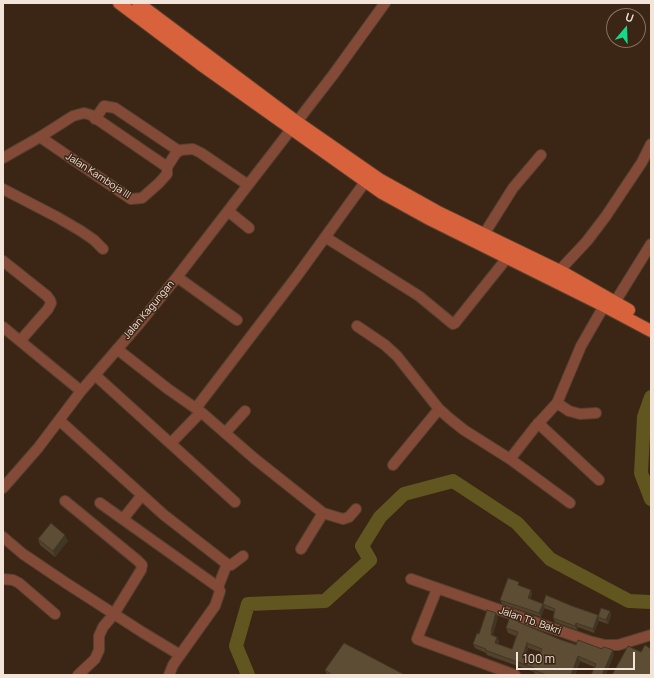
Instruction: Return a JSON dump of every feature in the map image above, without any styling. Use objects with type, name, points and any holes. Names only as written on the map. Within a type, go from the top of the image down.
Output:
[{"type":"main road","points":[[119,3],[200,64],[294,126],[379,179],[481,238],[507,258],[651,323]]},
{"type":"main road","points":[[138,3],[365,182],[382,193],[431,220],[481,238],[559,271],[651,331]]},
{"type":"street","name":"Jalan Kagungan","points":[[3,488],[38,448],[81,391],[177,277],[333,75],[385,3]]},
{"type":"street","points":[[95,119],[104,106],[115,108],[179,151],[193,149],[248,185]]},
{"type":"street","points":[[3,158],[73,116],[84,113],[167,167]]},
{"type":"street","name":"Jalan Kamboja III","points":[[40,137],[131,199],[142,198],[159,183],[167,174],[167,167],[172,157],[179,151]]},
{"type":"street","points":[[559,271],[587,241],[606,216],[642,162],[651,144]]},
{"type":"street","points":[[481,238],[513,188],[541,155]]},
{"type":"street","points":[[171,443],[199,410],[365,182]]},
{"type":"street","points":[[3,189],[81,231],[94,240],[103,249]]},
{"type":"street","points":[[228,211],[249,228]]},
{"type":"street","points":[[325,237],[419,296],[453,324],[507,258]]},
{"type":"street","points":[[510,459],[538,423],[557,403],[581,346],[651,244]]},
{"type":"street","points":[[3,261],[47,296],[51,303],[48,310],[20,342]]},
{"type":"street","points":[[177,277],[237,320]]},
{"type":"street","points":[[357,326],[385,345],[397,356],[439,409],[464,430],[510,459],[570,503]]},
{"type":"street","points":[[3,327],[81,391]]},
{"type":"street","points":[[117,349],[168,390],[199,410],[255,460],[324,513],[343,519],[349,517],[356,509]]},
{"type":"street","points":[[95,375],[234,502]]},
{"type":"street","points":[[557,403],[569,411],[580,414],[596,413]]},
{"type":"street","points":[[394,465],[439,409]]},
{"type":"street","points":[[225,433],[245,411]]},
{"type":"street","points":[[60,420],[164,515],[227,564],[231,565],[243,556]]},
{"type":"street","points":[[538,423],[599,480]]},
{"type":"street","points":[[123,519],[142,495]]},
{"type":"street","points":[[66,501],[142,565],[141,570],[114,614],[103,627],[99,636],[99,650],[95,658],[78,675]]},
{"type":"street","points":[[100,503],[218,587],[220,591],[219,598],[215,606],[173,665],[169,675]]},
{"type":"street","points":[[301,549],[324,513]]},
{"type":"street","points":[[3,537],[23,554],[114,614],[180,655]]},
{"type":"street","points":[[218,587],[227,564]]},
{"type":"street","points":[[3,579],[13,580],[19,583],[54,614]]},
{"type":"street","name":"Jalan Tb. Bakri","points":[[411,579],[600,644],[618,645],[651,635]]},
{"type":"street","points":[[437,588],[417,639],[515,675]]},
{"type":"building","points":[[51,523],[65,535],[53,551],[38,539]]},
{"type":"building","points":[[508,578],[519,582],[518,585],[531,590],[528,598],[543,604],[539,613],[500,600]]},
{"type":"building","points":[[546,595],[598,615],[593,629],[576,623],[575,626],[553,618],[555,609],[543,604]]},
{"type":"building","points":[[601,608],[610,611],[606,620],[598,617]]},
{"type":"building","points":[[487,610],[496,613],[491,631],[491,635],[497,637],[495,643],[512,649],[518,632],[506,628],[510,616],[519,619],[518,622],[576,645],[578,640],[602,649],[604,647],[613,650],[602,675],[591,675],[596,664],[578,656],[571,675],[547,675],[533,670],[534,668],[473,644],[477,633],[479,634]],"holes":[[[527,643],[542,649],[538,660],[523,655]]]},
{"type":"building","points":[[344,643],[405,675],[332,675],[325,670]]},
{"type":"building","points":[[645,645],[651,649],[651,675],[612,675],[628,646],[641,652]]},
{"type":"waterway","points":[[651,397],[644,417],[641,473],[651,499]]},
{"type":"waterway","points":[[248,675],[236,646],[248,604],[325,601],[370,560],[362,546],[380,517],[404,494],[453,481],[517,523],[550,559],[629,601],[651,602]]}]
